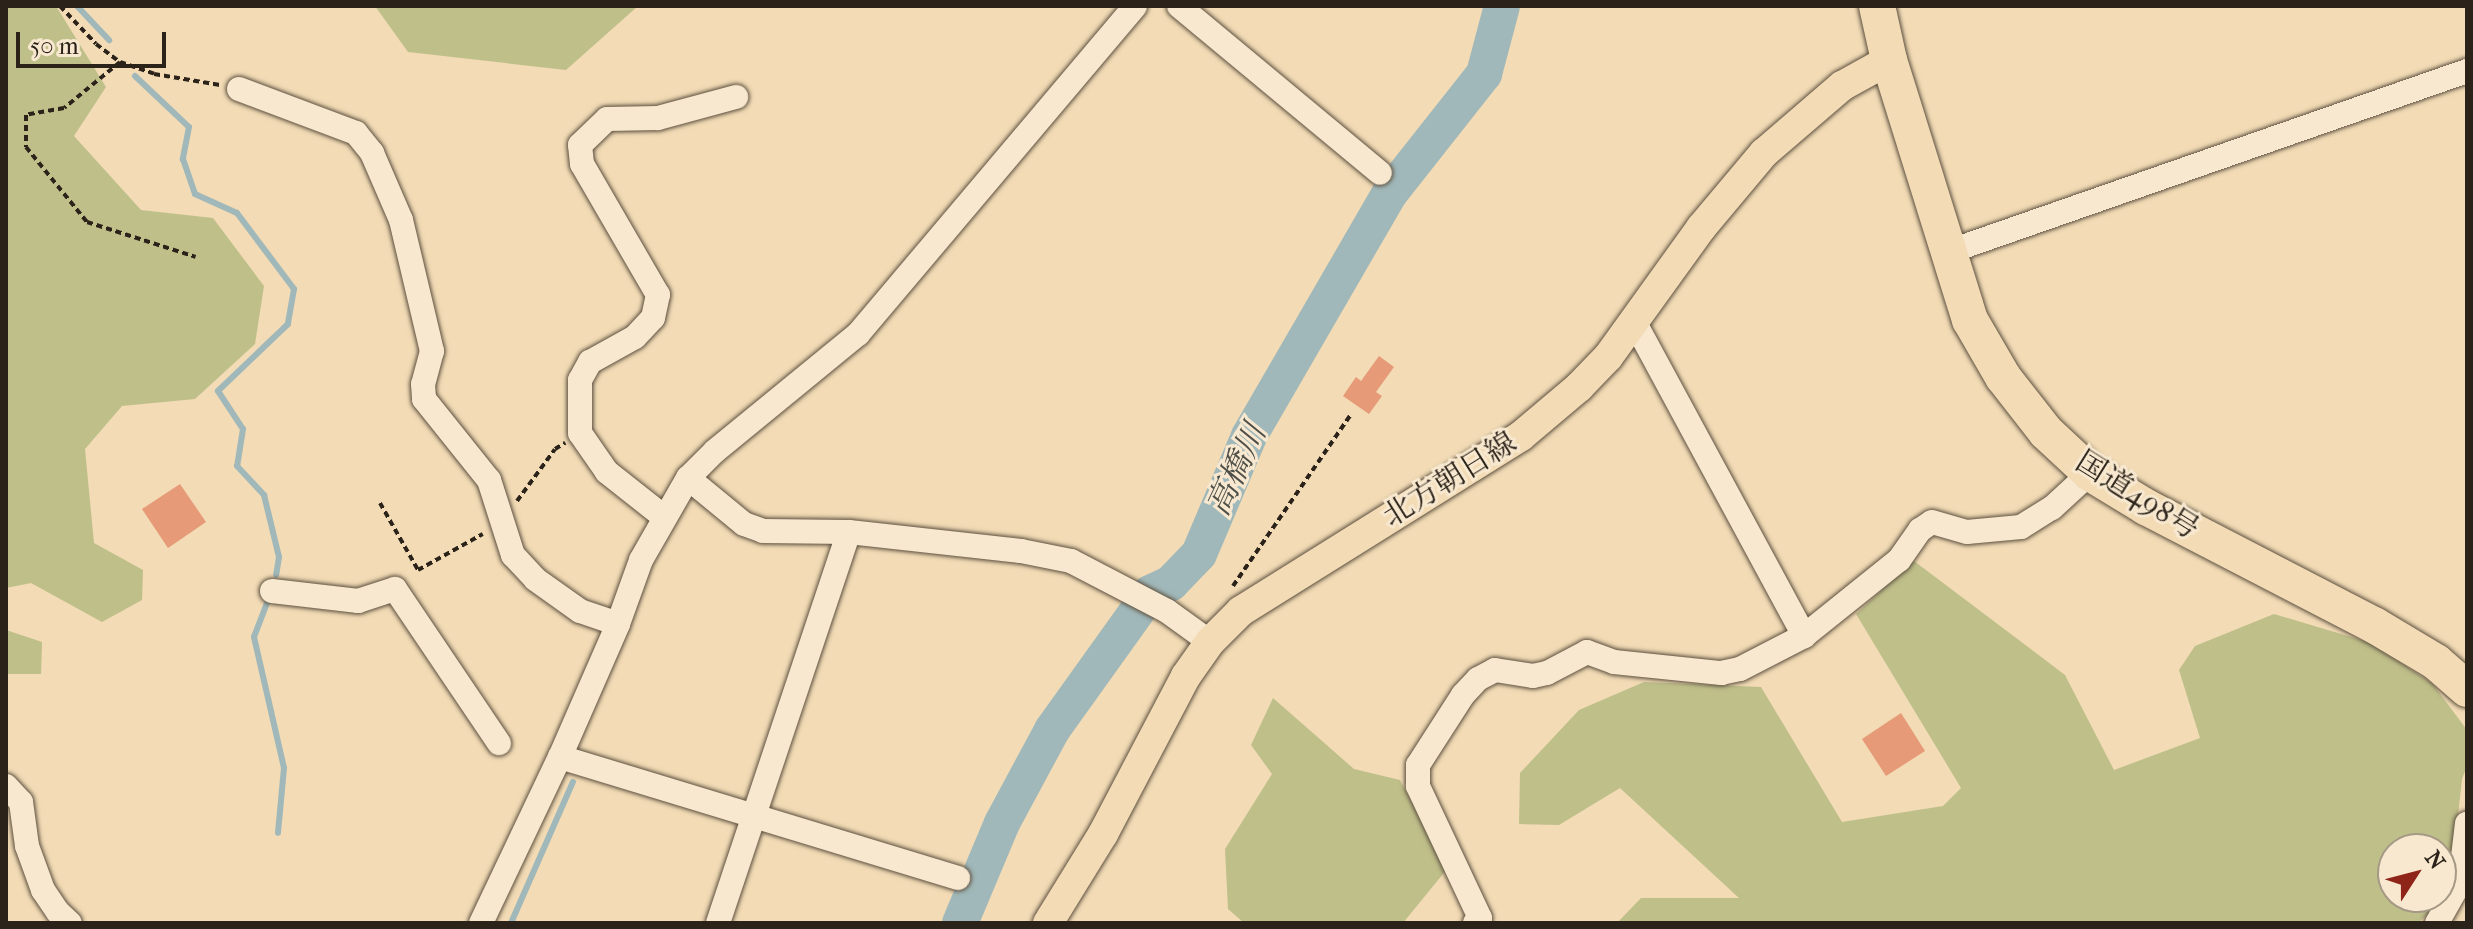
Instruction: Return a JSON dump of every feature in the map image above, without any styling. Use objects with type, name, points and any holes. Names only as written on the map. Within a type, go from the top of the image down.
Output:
[{"type":"highway","name":"国道498号","points":[[1877,6],[1889,60],[1970,320],[2003,377],[2046,432],[2090,473],[2146,507],[2374,625],[2436,662],[2467,689]]},
{"type":"main road","name":"北方朝日線","points":[[1048,923],[1103,834],[1186,676],[1210,642],[1241,611],[1521,436],[1579,387],[1635,323],[1701,228],[1764,153],[1842,86],[1889,60]]},
{"type":"street","points":[[481,923],[560,757],[618,624],[641,560],[688,478],[715,451],[858,334],[1135,6]]},
{"type":"street","points":[[1179,6],[1380,173]]},
{"type":"street","points":[[1948,252],[2467,71]]},
{"type":"street","points":[[239,89],[356,133],[372,153],[401,220],[432,351],[423,384],[424,399],[489,480],[513,555],[535,579],[580,611],[618,624]]},
{"type":"street","points":[[664,517],[607,472],[580,433],[580,380],[590,362],[635,337],[653,318],[658,295],[582,164],[580,145],[607,119],[658,118],[736,97]]},
{"type":"street","points":[[1635,323],[1804,636]]},
{"type":"street","points":[[1475,923],[1480,918],[1418,786],[1418,765],[1463,695],[1478,679],[1495,670],[1533,676],[1547,673],[1587,652],[1614,662],[1721,673],[1740,669],[1804,636],[1899,560],[1920,530],[1932,522],[1967,532],[2021,527],[2052,508],[2090,473]]},
{"type":"street","points":[[688,478],[744,524],[763,531],[849,532],[1021,551],[1071,561],[1121,584],[1167,611],[1210,642]]},
{"type":"street","points":[[718,923],[849,532]]},
{"type":"street","points":[[272,591],[358,601],[395,589],[499,743]]},
{"type":"street","points":[[560,757],[958,878]]},
{"type":"street","points":[[6,786],[21,802],[27,846],[43,890],[70,923]]},
{"type":"street","points":[[2437,923],[2460,882],[2467,823]]},
{"type":"path","points":[[60,6],[120,62],[154,74],[239,89]]},
{"type":"path","points":[[120,62],[64,108],[26,115],[26,147],[87,222],[196,257]]},
{"type":"path","points":[[1228,600],[1234,585],[1351,414]]},
{"type":"green space","points":[[6,6],[56,6],[106,87],[74,136],[141,210],[213,218],[264,286],[255,344],[195,399],[122,406],[85,449],[94,543],[143,570],[142,600],[102,622],[31,583],[6,588]]},
{"type":"green space","points":[[375,6],[638,6],[566,70],[408,52]]},
{"type":"green space","points":[[1914,561],[2065,675],[2114,770],[2200,738],[2179,670],[2195,646],[2274,614],[2368,642],[2432,683],[2467,730],[2467,766],[2462,779],[2456,833],[2377,833],[2377,913],[2429,913],[2418,923],[1617,923],[1641,898],[1739,898],[1620,788],[1559,825],[1519,824],[1520,773],[1579,710],[1644,682],[1761,687],[1842,822],[1943,806],[1961,788],[1856,614]]},
{"type":"green space","points":[[6,630],[42,642],[41,674],[6,674]]},
{"type":"green space","points":[[1273,698],[1354,769],[1400,780],[1447,869],[1403,923],[1244,923],[1228,909],[1225,849],[1272,774],[1251,745]]},
{"type":"building","points":[[1379,356],[1394,367],[1376,392],[1382,396],[1369,414],[1343,396],[1356,377],[1361,381]]},
{"type":"building","points":[[180,484],[206,522],[168,548],[142,509]]},
{"type":"building","points":[[1901,713],[1925,751],[1886,776],[1862,739]]},
{"type":"waterway","points":[[77,6],[109,40]]},
{"type":"waterway","name":"高橋川","points":[[960,923],[1002,823],[1052,730],[1150,593],[1171,583],[1199,554],[1249,436],[1390,193],[1484,74],[1502,6]]},
{"type":"waterway","points":[[135,76],[189,127],[183,159],[195,194],[237,213],[294,289],[288,324],[218,391],[243,429],[237,466],[264,495],[279,557],[276,575]]},
{"type":"waterway","points":[[267,603],[254,637],[284,768],[278,833]]},
{"type":"waterway","points":[[511,923],[573,782]]}]
